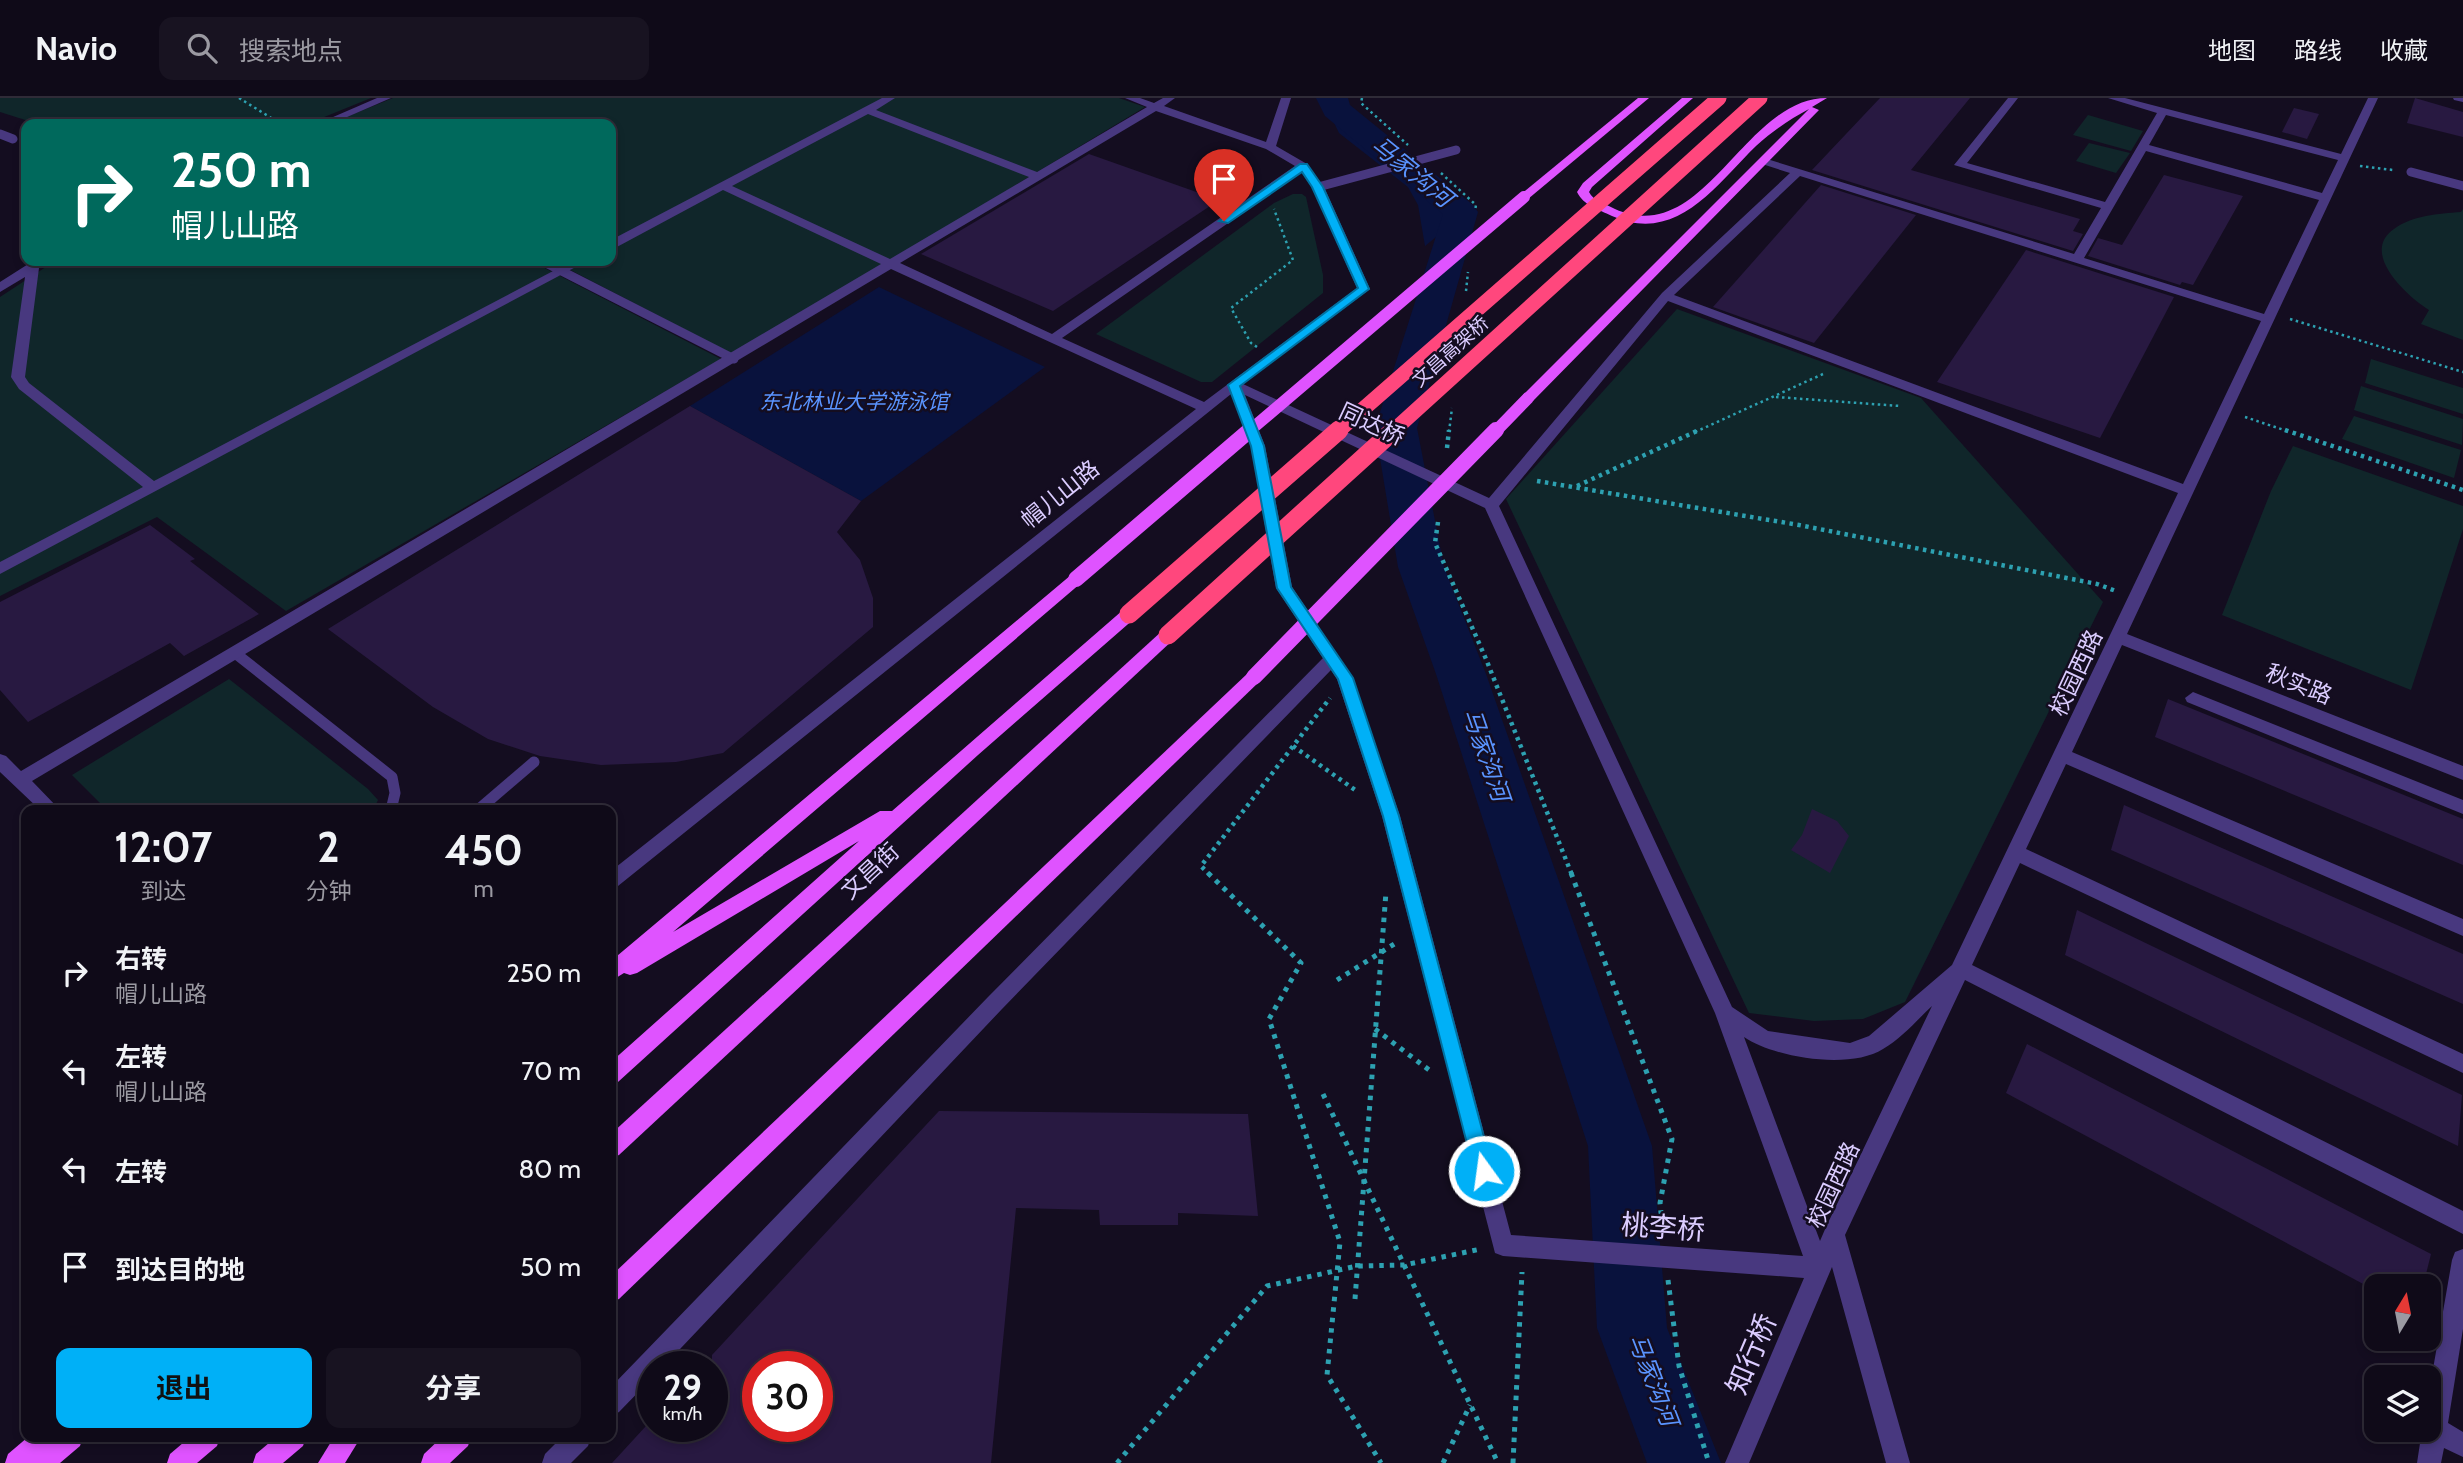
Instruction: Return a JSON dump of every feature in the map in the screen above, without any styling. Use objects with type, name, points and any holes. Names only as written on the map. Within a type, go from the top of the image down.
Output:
[{"type":"highway","name":"文昌高架桥","points":[[1129,614],[1719,98]]},
{"type":"highway","name":"文昌高架桥","points":[[1168,635],[1760,98]]},
{"type":"main road","points":[[616,969],[1643,98]]},
{"type":"main road","points":[[1688,98],[1596,177],[1583,192],[1587,200],[1633,217],[1671,218],[1696,201],[1775,124],[1824,98]]},
{"type":"main road","points":[[616,1287],[1254,677],[1824,98]]},
{"type":"main road","name":"文昌街","points":[[616,1070],[972,750],[1129,614]]},
{"type":"main road","name":"文昌街","points":[[616,1143],[1168,635]]},
{"type":"main road","points":[[616,975],[882,819],[972,750]]},
{"type":"main road","points":[[17,1463],[40,1442]]},
{"type":"main road","points":[[42,1463],[65,1442]]},
{"type":"main road","points":[[178,1463],[202,1442]]},
{"type":"main road","points":[[265,1463],[288,1442]]},
{"type":"main road","points":[[330,1463],[345,1442]]},
{"type":"main road","points":[[432,1463],[454,1442]]},
{"type":"street","points":[[334,119],[386,98]]},
{"type":"street","points":[[616,242],[890,98]]},
{"type":"street","name":"帽儿山路","points":[[616,877],[1234,385],[1364,289],[1318,187],[1303,166],[1270,147],[1130,98]]},
{"type":"street","points":[[20,780],[1170,98]]},
{"type":"street","points":[[1270,147],[1286,98]]},
{"type":"street","points":[[2013,98],[1960,165],[2109,207]]},
{"type":"street","name":"校园西路","points":[[1819,1268],[2373,98]]},
{"type":"street","points":[[2121,99],[2343,161]]},
{"type":"street","points":[[867,110],[1039,177]]},
{"type":"street","points":[[2077,260],[2164,112]]},
{"type":"street","points":[[2143,147],[2326,198]]},
{"type":"street","points":[[1763,161],[2077,260],[2270,316]]},
{"type":"street","points":[[1053,339],[1303,166]]},
{"type":"street","points":[[1798,172],[1666,296],[1491,505],[1725,1013],[1819,1268]]},
{"type":"street","points":[[723,186],[1205,408]]},
{"type":"street","points":[[0,288],[33,266]]},
{"type":"street","points":[[36,266],[18,377],[24,386],[153,488]]},
{"type":"street","points":[[0,569],[572,266]]},
{"type":"street","points":[[1666,296],[2187,491]]},
{"type":"street","points":[[1234,385],[1258,446],[1284,588],[1345,678],[1391,816],[1465,1097],[1513,1246]]},
{"type":"street","name":"同达桥","points":[[1234,385],[1491,505]]},
{"type":"street","name":"秋实路","points":[[2118,637],[2463,774]]},
{"type":"street","points":[[616,1399],[995,1003],[1332,659]]},
{"type":"street","points":[[2193,698],[2463,807]]},
{"type":"street","points":[[2062,755],[2463,928]]},
{"type":"street","points":[[0,761],[46,805]]},
{"type":"street","points":[[2016,853],[2463,1064]]},
{"type":"street","points":[[1725,1013],[1763,1039],[1850,1052],[1876,1043],[1961,969],[2463,1223]]},
{"type":"street","points":[[1834,1235],[1898,1463]]},
{"type":"street","name":"桃李桥","points":[[1513,1246],[1819,1268]]},
{"type":"street","points":[[2441,1388],[2463,1260]]},
{"type":"street","name":"知行桥","points":[[1737,1463],[1819,1268]]},
{"type":"street","points":[[2441,1433],[2463,1445]]},
{"type":"street","points":[[554,1463],[574,1442]]},
{"type":"street","points":[[2428,1463],[2432,1442]]},
{"type":"lane","points":[[0,134],[13,139]]},
{"type":"lane","points":[[1318,187],[1456,150]]},
{"type":"lane","points":[[2411,172],[2463,186]]},
{"type":"lane","points":[[552,266],[734,359]]},
{"type":"lane","points":[[235,653],[392,777],[395,793],[392,805]]},
{"type":"lane","points":[[484,805],[534,762]]},
{"type":"path","points":[[239,98],[273,119]]},
{"type":"path","points":[[1362,98],[1361,103],[1410,147]]},
{"type":"path","points":[[2343,161],[2411,172]]},
{"type":"path","points":[[1431,167],[1447,176],[1476,205],[1475,219]]},
{"type":"path","points":[[1267,192],[1293,260],[1231,308],[1251,344],[1273,356]]},
{"type":"path","points":[[1465,300],[1470,259]]},
{"type":"path","points":[[2270,316],[2463,372]]},
{"type":"path","points":[[1577,486],[1846,363]]},
{"type":"path","points":[[1447,449],[1453,394]]},
{"type":"path","points":[[1775,397],[1900,406]]},
{"type":"path","points":[[2225,410],[2463,490]]},
{"type":"path","points":[[1515,479],[1577,486],[1799,525],[2097,584],[2136,599]]},
{"type":"path","points":[[1438,516],[1435,543],[1486,659],[1592,926],[1672,1139],[1660,1203],[1664,1241]]},
{"type":"path","points":[[1345,678],[1201,866],[1301,964],[1269,1019],[1340,1242],[1327,1375],[1381,1463]]},
{"type":"path","points":[[1293,746],[1391,816]]},
{"type":"path","points":[[1354,1299],[1386,884]]},
{"type":"path","points":[[1337,980],[1420,928]]},
{"type":"path","points":[[1375,1029],[1465,1097]]},
{"type":"path","points":[[1323,1094],[1498,1463]]},
{"type":"path","points":[[1117,1463],[1267,1286],[1337,1269],[1404,1265],[1513,1246],[1513,1463]]},
{"type":"path","points":[[1667,1267],[1679,1366],[1709,1463]]},
{"type":"path","points":[[1443,1463],[1470,1404]]},
{"type":"green space","points":[[0,98],[371,98],[319,119],[22,119],[0,112]]},
{"type":"green space","points":[[393,98],[1119,98],[1145,107],[734,355],[563,266],[616,266],[616,119],[341,119]]},
{"type":"green space","points":[[2088,115],[2143,131],[2131,151],[2073,135]]},
{"type":"green space","points":[[2089,143],[2130,153],[2116,173],[2076,161]]},
{"type":"green space","points":[[1293,194],[1306,197],[1323,275],[1323,293],[1212,382],[1201,382],[1096,334],[1274,203]]},
{"type":"green space","points":[[2463,209],[2463,340],[2421,324],[2429,310],[2390,274],[2382,250],[2385,239],[2401,224],[2426,216],[2461,212]]},
{"type":"green space","points":[[47,266],[541,266],[721,359],[286,611],[157,517],[0,596],[0,297]]},
{"type":"green space","points":[[1677,309],[1921,398],[2103,602],[1905,1002],[1863,1019],[1814,1021],[1749,1013],[1506,499]]},
{"type":"green space","points":[[2371,359],[2463,388],[2463,414],[2365,383]]},
{"type":"green space","points":[[2361,386],[2463,419],[2462,445],[2354,410]]},
{"type":"green space","points":[[2354,416],[2461,450],[2454,478],[2342,439]]},
{"type":"green space","points":[[2293,446],[2463,506],[2463,529],[2411,690],[2222,615],[2271,491]]},
{"type":"green space","points":[[229,679],[368,789],[378,800],[376,805],[102,805],[72,775]]},
{"type":"water","points":[[1322,98],[1346,98],[1349,108],[1469,210],[1425,246],[1418,205],[1408,187],[1339,133]]},
{"type":"water","name":"东北林业大学游泳馆","points":[[879,287],[1045,367],[861,501],[690,406]]},
{"type":"building","points":[[1880,98],[1970,98],[1911,170],[2080,219],[2073,231],[2083,234],[2073,251],[1812,170]]},
{"type":"building","points":[[2415,98],[2463,112],[2463,137],[2407,123]]},
{"type":"building","points":[[2294,108],[2319,114],[2307,139],[2282,132]]},
{"type":"building","points":[[1089,154],[1219,200],[1053,311],[921,254]]},
{"type":"building","points":[[2164,175],[2243,196],[2193,285],[2182,282],[2180,285],[2088,256],[2098,238],[2122,245]]},
{"type":"building","points":[[1821,185],[1916,215],[1814,343],[1713,307]]},
{"type":"building","points":[[2026,250],[2174,297],[2100,438],[1937,382]]},
{"type":"building","points":[[690,406],[861,501],[837,532],[860,560],[873,598],[873,627],[723,753],[676,762],[601,765],[540,756],[488,739],[433,707],[328,629]]},
{"type":"building","points":[[150,525],[195,559],[190,561],[259,614],[184,656],[170,643],[28,722],[0,690],[0,602]]},
{"type":"building","points":[[2168,699],[2463,819],[2463,865],[2155,737]]},
{"type":"building","points":[[2124,805],[2463,954],[2463,1004],[2111,850]]},
{"type":"building","points":[[1812,809],[1837,821],[1849,836],[1830,873],[1791,850],[1802,835]]},
{"type":"building","points":[[2077,910],[2462,1095],[2458,1146],[2065,955]]},
{"type":"building","points":[[2027,1044],[2431,1254],[2426,1274],[2364,1274],[2364,1284],[2006,1093]]},
{"type":"building","points":[[939,1111],[1248,1114],[1258,1216],[1178,1213],[1178,1225],[1100,1225],[1099,1210],[1016,1208],[991,1463],[612,1463],[637,1436],[637,1442],[728,1442],[728,1351],[716,1351]]},
{"type":"waterway","name":"马家沟河","points":[[1332,98],[1336,109],[1461,212],[1396,428],[1421,567],[1461,674],[1620,1146],[1632,1328],[1684,1463]]},
{"type":"route","points":[[1224,221],[1303,166],[1318,187],[1364,289],[1234,385],[1258,446],[1284,588],[1345,678],[1391,816],[1484,1171]]}]
